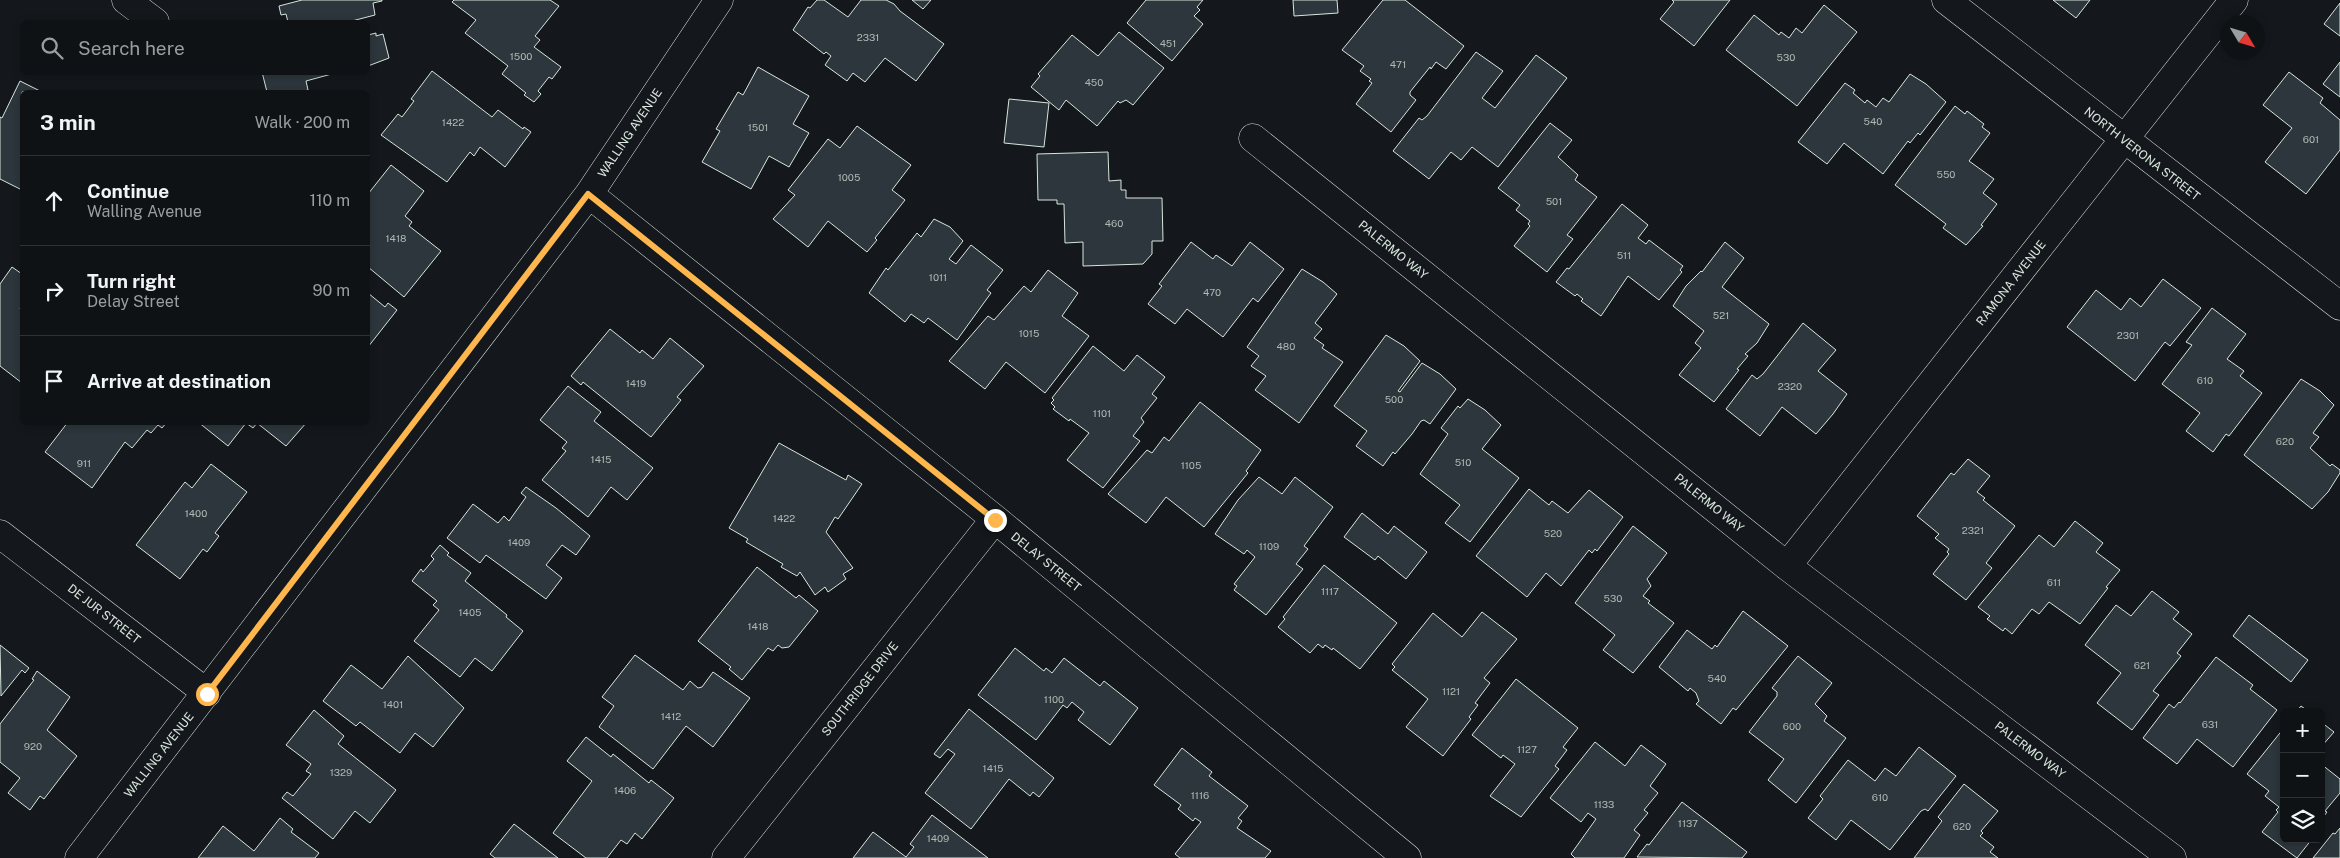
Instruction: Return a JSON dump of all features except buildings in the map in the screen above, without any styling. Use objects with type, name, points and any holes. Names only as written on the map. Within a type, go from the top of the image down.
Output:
[{"type":"street","points":[[126,0],[152,20]]},
{"type":"street","name":"WALLING AVENUE","points":[[79,858],[207,694],[588,194],[719,0]]},
{"type":"street","name":"NORTH VERONA STREET","points":[[1946,0],[2124,141],[2340,306]]},
{"type":"street","name":"RAMONA AVENUE","points":[[1788,566],[2234,0]]},
{"type":"street","name":"PALERMO WAY","points":[[1253,138],[1788,566],[2172,858]]},
{"type":"street","name":"DELAY STREET","points":[[588,194],[995,520],[1396,855]]},
{"type":"street","name":"SOUTHRIDGE DRIVE","points":[[726,858],[995,520]]},
{"type":"street","name":"DE JUR STREET","points":[[0,534],[207,694]]},
{"type":"route","points":[[207,694],[588,194],[995,520]]}]
